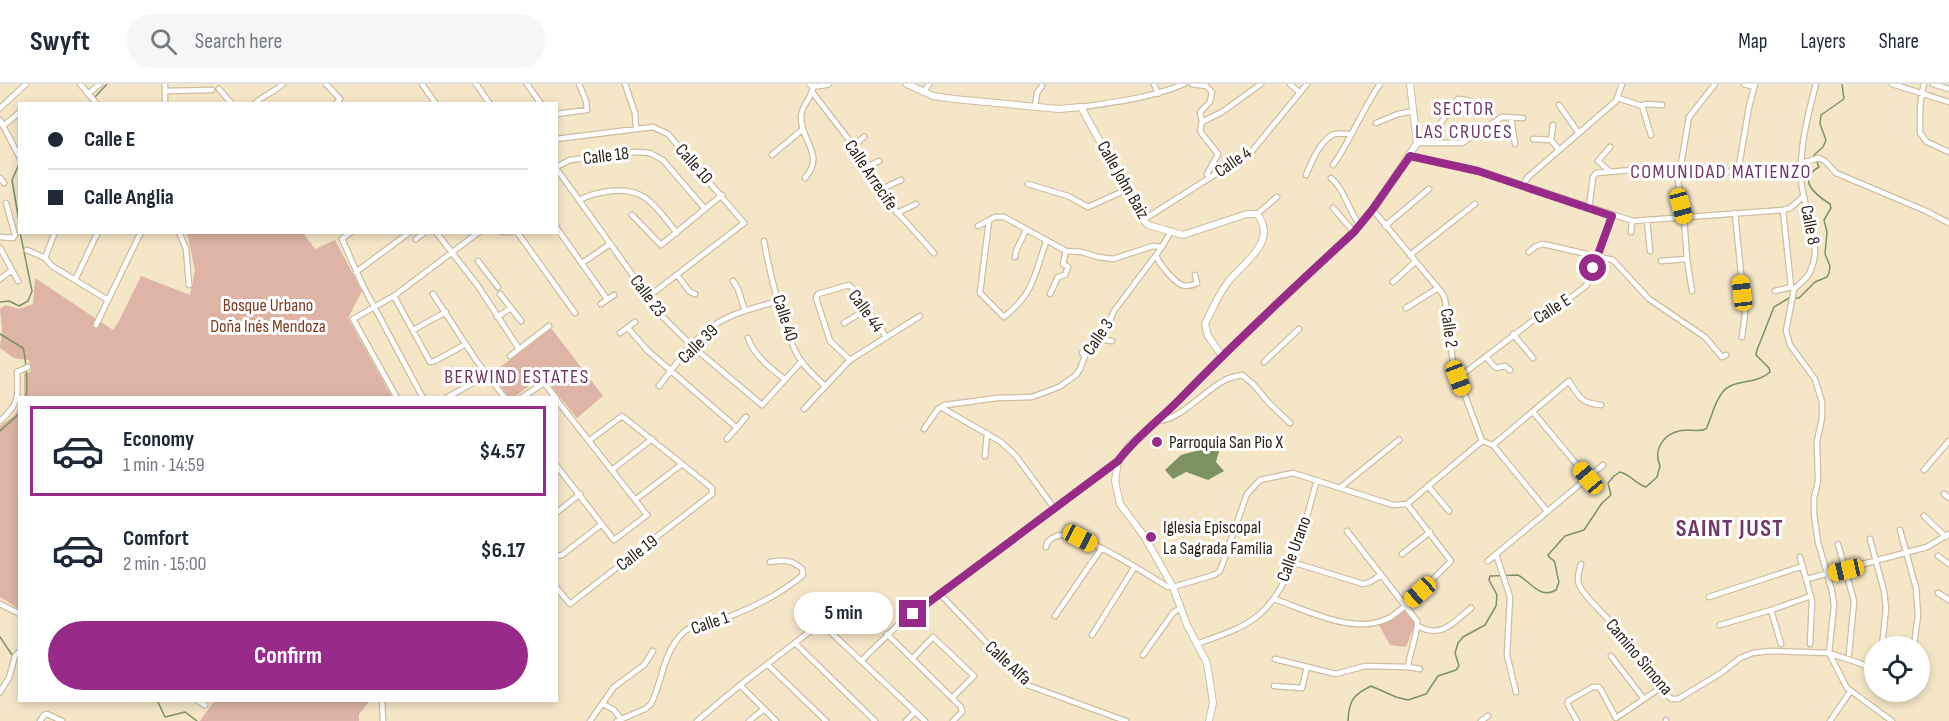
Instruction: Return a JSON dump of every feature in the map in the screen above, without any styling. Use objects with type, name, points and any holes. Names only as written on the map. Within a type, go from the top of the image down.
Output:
[{"type":"street","points":[[0,108],[26,84]]},
{"type":"street","points":[[80,84],[95,102]]},
{"type":"street","points":[[88,94],[100,84]]},
{"type":"street","points":[[165,84],[165,102]]},
{"type":"street","points":[[256,102],[283,84]]},
{"type":"street","points":[[326,84],[340,99],[338,102]]},
{"type":"street","points":[[422,84],[435,102]]},
{"type":"street","points":[[476,84],[489,102]]},
{"type":"street","points":[[527,84],[540,102]]},
{"type":"street","points":[[558,114],[587,110],[579,84]]},
{"type":"street","points":[[626,84],[635,113],[636,129]]},
{"type":"street","points":[[805,178],[812,169],[814,159],[803,129],[802,110],[812,88],[828,84]]},
{"type":"street","points":[[908,84],[933,96],[1059,109],[1139,99],[1184,84]]},
{"type":"street","points":[[924,92],[929,84]]},
{"type":"street","points":[[1154,84],[1158,94]]},
{"type":"street","points":[[1192,84],[1206,86],[1212,92],[1210,102],[1200,112],[1202,122],[1200,130],[1218,154],[1207,174],[1209,178]]},
{"type":"street","points":[[1202,122],[1222,112],[1261,84]]},
{"type":"street","points":[[1290,84],[1300,93]]},
{"type":"street","name":"Calle 4","points":[[1143,220],[1252,151],[1307,84]]},
{"type":"street","points":[[1333,165],[1345,148],[1380,84]]},
{"type":"street","points":[[861,661],[887,634],[1118,461],[1130,445],[1354,232],[1372,210],[1417,143],[1410,84]]},
{"type":"street","points":[[1522,186],[1528,177],[1618,98],[1622,84]]},
{"type":"street","points":[[1676,168],[1681,164],[1689,117],[1715,84]]},
{"type":"street","points":[[1738,172],[1754,86],[1744,84]]},
{"type":"street","name":"Calle 8","points":[[1793,288],[1809,274],[1815,252],[1801,179],[1805,128],[1816,84]]},
{"type":"street","points":[[1892,84],[1949,102]]},
{"type":"street","points":[[1924,84],[1919,108],[1920,133],[1928,142],[1949,152]]},
{"type":"street","points":[[1933,84],[1949,89]]},
{"type":"street","points":[[1035,107],[1037,93],[1042,86]]},
{"type":"street","name":"Calle Arrecife","points":[[812,88],[897,213],[934,253]]},
{"type":"street","points":[[219,89],[230,102]]},
{"type":"street","points":[[165,91],[212,90]]},
{"type":"street","points":[[1618,98],[1642,106],[1662,105]]},
{"type":"street","points":[[1427,142],[1458,99],[1467,100],[1478,107]]},
{"type":"street","points":[[1559,105],[1578,132]]},
{"type":"street","points":[[1642,106],[1651,135]]},
{"type":"street","name":"Calle John Baiz","points":[[1081,107],[1143,220],[1148,225],[1183,235],[1247,214],[1257,214]]},
{"type":"street","points":[[1376,123],[1398,114],[1414,111]]},
{"type":"street","points":[[3,126],[18,114]]},
{"type":"street","points":[[1417,143],[1462,143],[1502,117],[1523,118]]},
{"type":"street","points":[[1510,118],[1515,144]]},
{"type":"street","points":[[0,120],[18,152]]},
{"type":"street","points":[[1553,125],[1551,140],[1559,150]]},
{"type":"street","name":"Calle 10","points":[[558,139],[653,128],[668,134],[722,195],[744,223],[678,276]]},
{"type":"street","points":[[772,155],[803,129]]},
{"type":"street","points":[[1306,175],[1316,152],[1330,136],[1351,134]]},
{"type":"street","points":[[853,146],[864,137]]},
{"type":"street","points":[[1533,139],[1551,140]]},
{"type":"street","points":[[1609,171],[1598,161],[1610,147]]},
{"type":"street","name":"Calle 18","points":[[558,166],[570,160],[636,152],[650,153],[663,160],[705,209]]},
{"type":"street","points":[[1410,156],[1478,171],[1632,221],[1783,210],[1790,208],[1804,196]]},
{"type":"street","points":[[1589,208],[1593,177],[1596,173],[1676,168],[1755,173],[1793,172],[1802,163],[1819,158],[1836,173],[1949,223]]},
{"type":"street","points":[[867,167],[879,161]]},
{"type":"street","points":[[1676,168],[1692,291]]},
{"type":"street","name":"Calle 23","points":[[558,170],[662,316],[692,346],[762,405],[784,379]]},
{"type":"street","points":[[0,178],[4,183]]},
{"type":"street","points":[[1330,178],[1337,184],[1351,213],[1360,225]]},
{"type":"street","points":[[880,190],[901,180]]},
{"type":"street","points":[[1028,184],[1068,196],[1088,207],[1126,190]]},
{"type":"street","points":[[1385,226],[1429,189]]},
{"type":"street","points":[[580,200],[591,194],[624,190],[638,192],[648,199],[677,233]]},
{"type":"street","points":[[632,215],[661,245],[722,195]]},
{"type":"street","points":[[1222,356],[1208,336],[1205,324],[1227,283],[1259,248],[1265,228],[1257,214],[1277,197]]},
{"type":"street","points":[[0,237],[13,238],[15,235],[6,203]]},
{"type":"street","points":[[897,213],[916,204]]},
{"type":"street","points":[[1410,255],[1475,204]]},
{"type":"street","points":[[1333,208],[1354,232]]},
{"type":"street","name":"Calle 2","points":[[1372,210],[1445,299],[1453,363],[1482,441]]},
{"type":"street","points":[[1783,210],[1794,298],[1786,331],[1790,345],[1815,379],[1822,402],[1822,418],[1817,441],[1818,481],[1814,498],[1814,515],[1818,542],[1834,605],[1829,653],[1850,692],[1892,721]]},
{"type":"street","points":[[1735,213],[1745,314],[1742,337]]},
{"type":"street","name":"Calle E","points":[[1458,378],[1514,334],[1586,286],[1612,216]]},
{"type":"street","points":[[978,226],[995,217],[1004,217],[1066,251],[1113,259],[1153,246],[1162,246],[1171,231]]},
{"type":"street","points":[[1647,220],[1650,251]]},
{"type":"street","points":[[989,221],[980,293],[1004,317],[1017,306],[1030,288],[1046,242]]},
{"type":"street","points":[[1631,232],[1632,221]]},
{"type":"street","points":[[558,230],[607,299]]},
{"type":"street","points":[[1015,257],[1026,230]]},
{"type":"street","points":[[45,258],[54,234]]},
{"type":"street","points":[[75,280],[97,234]]},
{"type":"street","points":[[96,325],[140,234]]},
{"type":"street","points":[[180,234],[186,249],[189,285]]},
{"type":"street","points":[[349,234],[342,240],[356,272],[422,396]]},
{"type":"street","points":[[356,272],[407,234]]},
{"type":"street","points":[[416,239],[422,234]]},
{"type":"street","points":[[438,234],[478,286],[519,349]]},
{"type":"street","points":[[396,396],[353,319],[394,296],[476,234]]},
{"type":"street","points":[[518,234],[575,313]]},
{"type":"street","name":"Calle 40","points":[[764,241],[789,336],[801,362],[825,386]]},
{"type":"street","points":[[582,263],[609,244]]},
{"type":"street","points":[[1529,252],[1543,244],[1613,260],[1649,299],[1706,337],[1722,357],[1726,355]]},
{"type":"street","name":"Calle 3","points":[[945,405],[989,399],[1032,398],[1059,387],[1076,375],[1084,356],[1082,353],[1094,339],[1103,336],[1114,311],[1162,246]]},
{"type":"street","points":[[0,248],[18,281]]},
{"type":"street","points":[[27,250],[45,258],[52,266],[108,300]]},
{"type":"street","points":[[1050,294],[1058,277],[1065,275],[1068,267],[1064,264],[1066,251]]},
{"type":"street","points":[[1156,255],[1159,264],[1183,285],[1190,286],[1197,283],[1195,275]]},
{"type":"street","points":[[1661,261],[1687,259]]},
{"type":"street","points":[[478,261],[498,287]]},
{"type":"street","points":[[1393,282],[1416,261]]},
{"type":"street","points":[[0,279],[12,270]]},
{"type":"street","points":[[648,297],[678,276],[689,291],[695,294]]},
{"type":"street","points":[[478,286],[490,277]]},
{"type":"street","points":[[733,281],[745,310]]},
{"type":"street","name":"Calle 44","points":[[850,360],[830,341],[816,298],[818,294],[849,285],[856,292],[885,338]]},
{"type":"street","points":[[1406,308],[1438,288]]},
{"type":"street","points":[[1775,291],[1793,288]]},
{"type":"street","points":[[433,294],[503,396]]},
{"type":"street","points":[[500,294],[521,321]]},
{"type":"street","points":[[601,304],[614,295]]},
{"type":"street","points":[[394,296],[430,362],[466,344]]},
{"type":"street","name":"Calle 39","points":[[659,386],[692,346],[715,324],[745,310],[779,301]]},
{"type":"street","points":[[497,317],[511,308]]},
{"type":"street","points":[[844,323],[867,309]]},
{"type":"street","points":[[413,330],[446,312]]},
{"type":"street","points":[[804,409],[850,360],[920,316]]},
{"type":"street","points":[[620,333],[635,322]]},
{"type":"street","points":[[510,356],[549,326]]},
{"type":"street","points":[[628,328],[670,372],[737,428]]},
{"type":"street","points":[[1264,363],[1299,329]]},
{"type":"street","points":[[1514,334],[1533,358]]},
{"type":"street","points":[[1103,336],[1104,340],[1112,341]]},
{"type":"street","points":[[748,338],[751,348],[784,379],[801,362]]},
{"type":"street","points":[[1486,357],[1496,368],[1505,366],[1510,370]]},
{"type":"street","points":[[0,421],[14,409],[18,398],[17,372],[28,367]]},
{"type":"street","points":[[450,396],[487,375]]},
{"type":"street","points":[[1157,421],[1164,421],[1212,388],[1228,379],[1242,375],[1290,423]]},
{"type":"street","points":[[1493,445],[1569,381],[1586,403],[1601,405]]},
{"type":"street","points":[[524,396],[544,382],[554,396]]},
{"type":"street","points":[[558,400],[647,515],[614,540],[558,467]]},
{"type":"street","points":[[924,429],[938,409],[945,405],[944,409],[948,412],[1001,442],[1016,456],[1054,508]]},
{"type":"street","points":[[1533,412],[1588,478]]},
{"type":"street","points":[[590,440],[622,416],[682,464],[635,500]]},
{"type":"street","points":[[727,439],[746,417]]},
{"type":"street","points":[[985,456],[987,433]]},
{"type":"street","points":[[612,470],[652,439]]},
{"type":"street","points":[[1341,487],[1400,440]]},
{"type":"street","points":[[1046,547],[1050,539],[1062,535],[1080,538],[1168,587],[1173,587],[1214,576],[1220,571],[1247,494],[1260,480],[1293,473],[1393,505],[1407,504],[1482,441],[1493,445],[1547,511]]},
{"type":"street","points":[[1924,470],[1949,441]]},
{"type":"street","points":[[1118,461],[1115,482],[1120,504],[1144,536],[1173,587],[1180,608],[1207,663],[1213,692],[1209,721]]},
{"type":"street","name":"Calle 19","points":[[558,589],[570,603],[712,495],[712,489],[682,464]]},
{"type":"street","points":[[1488,561],[1603,465]]},
{"type":"street","name":"Calle Urano","points":[[1197,644],[1246,623],[1260,614],[1274,599],[1285,581],[1317,480]]},
{"type":"street","points":[[1428,486],[1449,511]]},
{"type":"street","points":[[558,511],[580,494]]},
{"type":"street","points":[[1944,494],[1949,498]]},
{"type":"street","points":[[1274,599],[1345,623],[1368,624],[1387,619],[1405,606],[1451,561],[1407,504]]},
{"type":"street","points":[[1807,579],[1927,547],[1947,536],[1924,516]]},
{"type":"street","points":[[558,556],[602,524]]},
{"type":"street","points":[[1900,530],[1916,588],[1918,615],[1915,636]]},
{"type":"street","points":[[1347,531],[1417,621],[1418,626],[1408,667]]},
{"type":"street","points":[[1402,554],[1430,532]]},
{"type":"street","points":[[1870,539],[1884,591],[1886,608],[1883,636]]},
{"type":"street","points":[[1839,544],[1854,601],[1849,654]]},
{"type":"street","points":[[1055,616],[1101,549]]},
{"type":"street","points":[[1496,554],[1510,597],[1507,655],[1516,692]]},
{"type":"street","points":[[1938,556],[1949,564]]},
{"type":"street","points":[[1800,557],[1811,596],[1813,614],[1810,644]]},
{"type":"street","name":"Calle 1","points":[[619,720],[645,710],[651,704],[670,650],[682,633],[696,624],[722,620],[734,615],[786,589],[803,575],[802,568],[794,562],[784,560],[770,562]]},
{"type":"street","points":[[1292,561],[1363,584],[1381,574]]},
{"type":"street","name":"Camino Simona","points":[[1581,564],[1577,578],[1579,585],[1614,626],[1660,688],[1672,699],[1678,699],[1721,673],[1740,658],[1753,653],[1769,651],[1829,653]]},
{"type":"street","points":[[1709,597],[1803,566]]},
{"type":"street","points":[[1092,635],[1134,568]]},
{"type":"street","points":[[1938,593],[1949,600]]},
{"type":"street","name":"Calle Alfa","points":[[940,594],[1027,685],[1124,721]]},
{"type":"street","points":[[1720,625],[1811,596]]},
{"type":"street","points":[[0,604],[18,613]]},
{"type":"street","points":[[1143,655],[1173,613],[1180,608]]},
{"type":"street","points":[[1418,626],[1429,632],[1440,631],[1471,608]]},
{"type":"street","points":[[1772,610],[1781,644]]},
{"type":"street","points":[[697,721],[817,626],[823,625],[925,721]]},
{"type":"street","points":[[887,634],[961,707],[962,712],[953,721]]},
{"type":"street","points":[[912,659],[933,637],[946,648],[974,676],[952,698]]},
{"type":"street","points":[[795,643],[875,721]]},
{"type":"street","points":[[590,721],[614,687],[644,665],[653,651]]},
{"type":"street","points":[[0,692],[9,678],[15,656],[18,653]]},
{"type":"street","points":[[1829,653],[1864,665]]},
{"type":"street","points":[[1611,656],[1644,699]]},
{"type":"street","points":[[1275,659],[1336,674],[1365,666],[1420,669]]},
{"type":"street","points":[[768,664],[826,721]]},
{"type":"street","points":[[1274,686],[1302,688],[1307,667]]},
{"type":"street","points":[[740,685],[776,721]]},
{"type":"street","points":[[1577,721],[1568,701],[1593,687],[1599,687],[1616,718],[1660,688]]},
{"type":"street","points":[[1830,721],[1850,692]]},
{"type":"street","points":[[200,702],[205,705]]},
{"type":"street","points":[[382,702],[383,721]]},
{"type":"street","points":[[603,704],[614,710],[619,720]]},
{"type":"street","points":[[749,721],[764,709]]},
{"type":"street","points":[[906,721],[914,713]]},
{"type":"street","points":[[40,721],[45,714],[62,721]]},
{"type":"street","points":[[1107,714],[1107,721]]},
{"type":"street","points":[[1481,721],[1488,716]]},
{"type":"green space","name":"Bosque Urbano Doña Inés Mendoza","points":[[187,234],[304,234],[315,249],[335,240],[362,291],[348,318],[391,396],[24,396],[24,374],[31,371],[29,360],[14,358],[0,348],[2,329],[0,309],[5,305],[19,309],[33,304],[35,278],[113,330],[141,276],[190,295],[195,270]]},
{"type":"green space","points":[[551,328],[603,396],[577,418],[543,376],[515,396],[508,396],[491,374]]},
{"type":"green space","points":[[18,409],[18,608],[0,597],[0,426],[15,415]]},
{"type":"green space","points":[[1402,609],[1415,624],[1406,647],[1390,645],[1379,625]]},
{"type":"green space","points":[[213,702],[369,702],[359,714],[359,721],[200,721]]},
{"type":"shaded area","points":[[1207,448],[1219,451],[1216,462],[1224,471],[1208,480],[1186,472],[1173,479],[1165,470],[1181,455]]},
{"type":"waterway","points":[[95,97],[107,84]]},
{"type":"waterway","points":[[1794,298],[1799,298],[1815,282],[1827,277],[1829,273],[1830,266],[1825,254],[1827,232],[1824,220],[1831,208],[1830,204],[1814,192],[1809,177],[1819,167],[1814,155],[1823,147],[1826,140],[1820,124],[1821,115],[1844,99],[1842,84]]},
{"type":"waterway","points":[[18,166],[12,180],[18,215]]},
{"type":"waterway","points":[[0,302],[9,301],[19,306],[28,301],[32,291],[20,234]]},
{"type":"waterway","points":[[1348,721],[1349,708],[1353,699],[1371,686],[1408,700],[1426,694],[1438,676],[1456,670],[1459,666],[1455,653],[1458,643],[1463,637],[1485,625],[1496,606],[1497,595],[1489,580],[1490,576],[1518,575],[1545,593],[1556,590],[1559,582],[1554,561],[1548,555],[1565,536],[1584,530],[1602,503],[1611,495],[1608,483],[1614,476],[1620,472],[1646,487],[1657,477],[1660,466],[1658,452],[1668,436],[1680,431],[1706,429],[1717,401],[1726,388],[1758,379],[1770,372],[1756,355],[1757,350],[1774,307],[1789,298]]},
{"type":"waterway","points":[[0,334],[23,348],[26,396]]},
{"type":"waterway","points":[[0,431],[18,415]]},
{"type":"waterway","points":[[0,637],[12,655]]},
{"type":"waterway","points":[[158,702],[165,717],[185,712],[197,721]]},
{"type":"place","name":"Parroquia San Pio X","points":[[1157,442]]},
{"type":"place","name":"Iglesia Episcopal La Sagrada Familia","points":[[1151,537]]},
{"type":"district","name":"SECTOR LAS CRUCES","points":[[1464,120]]},
{"type":"district","name":"COMUNIDAD MATIENZO","points":[[1721,172]]},
{"type":"district","name":"BERWIND ESTATES","points":[[517,377]]},
{"type":"district","name":"SAINT JUST","points":[[1730,528]]},
{"type":"route","points":[[913,614],[940,594],[942,590],[1118,461],[1130,445],[1354,232],[1410,156],[1478,171],[1612,216],[1593,268]]}]
